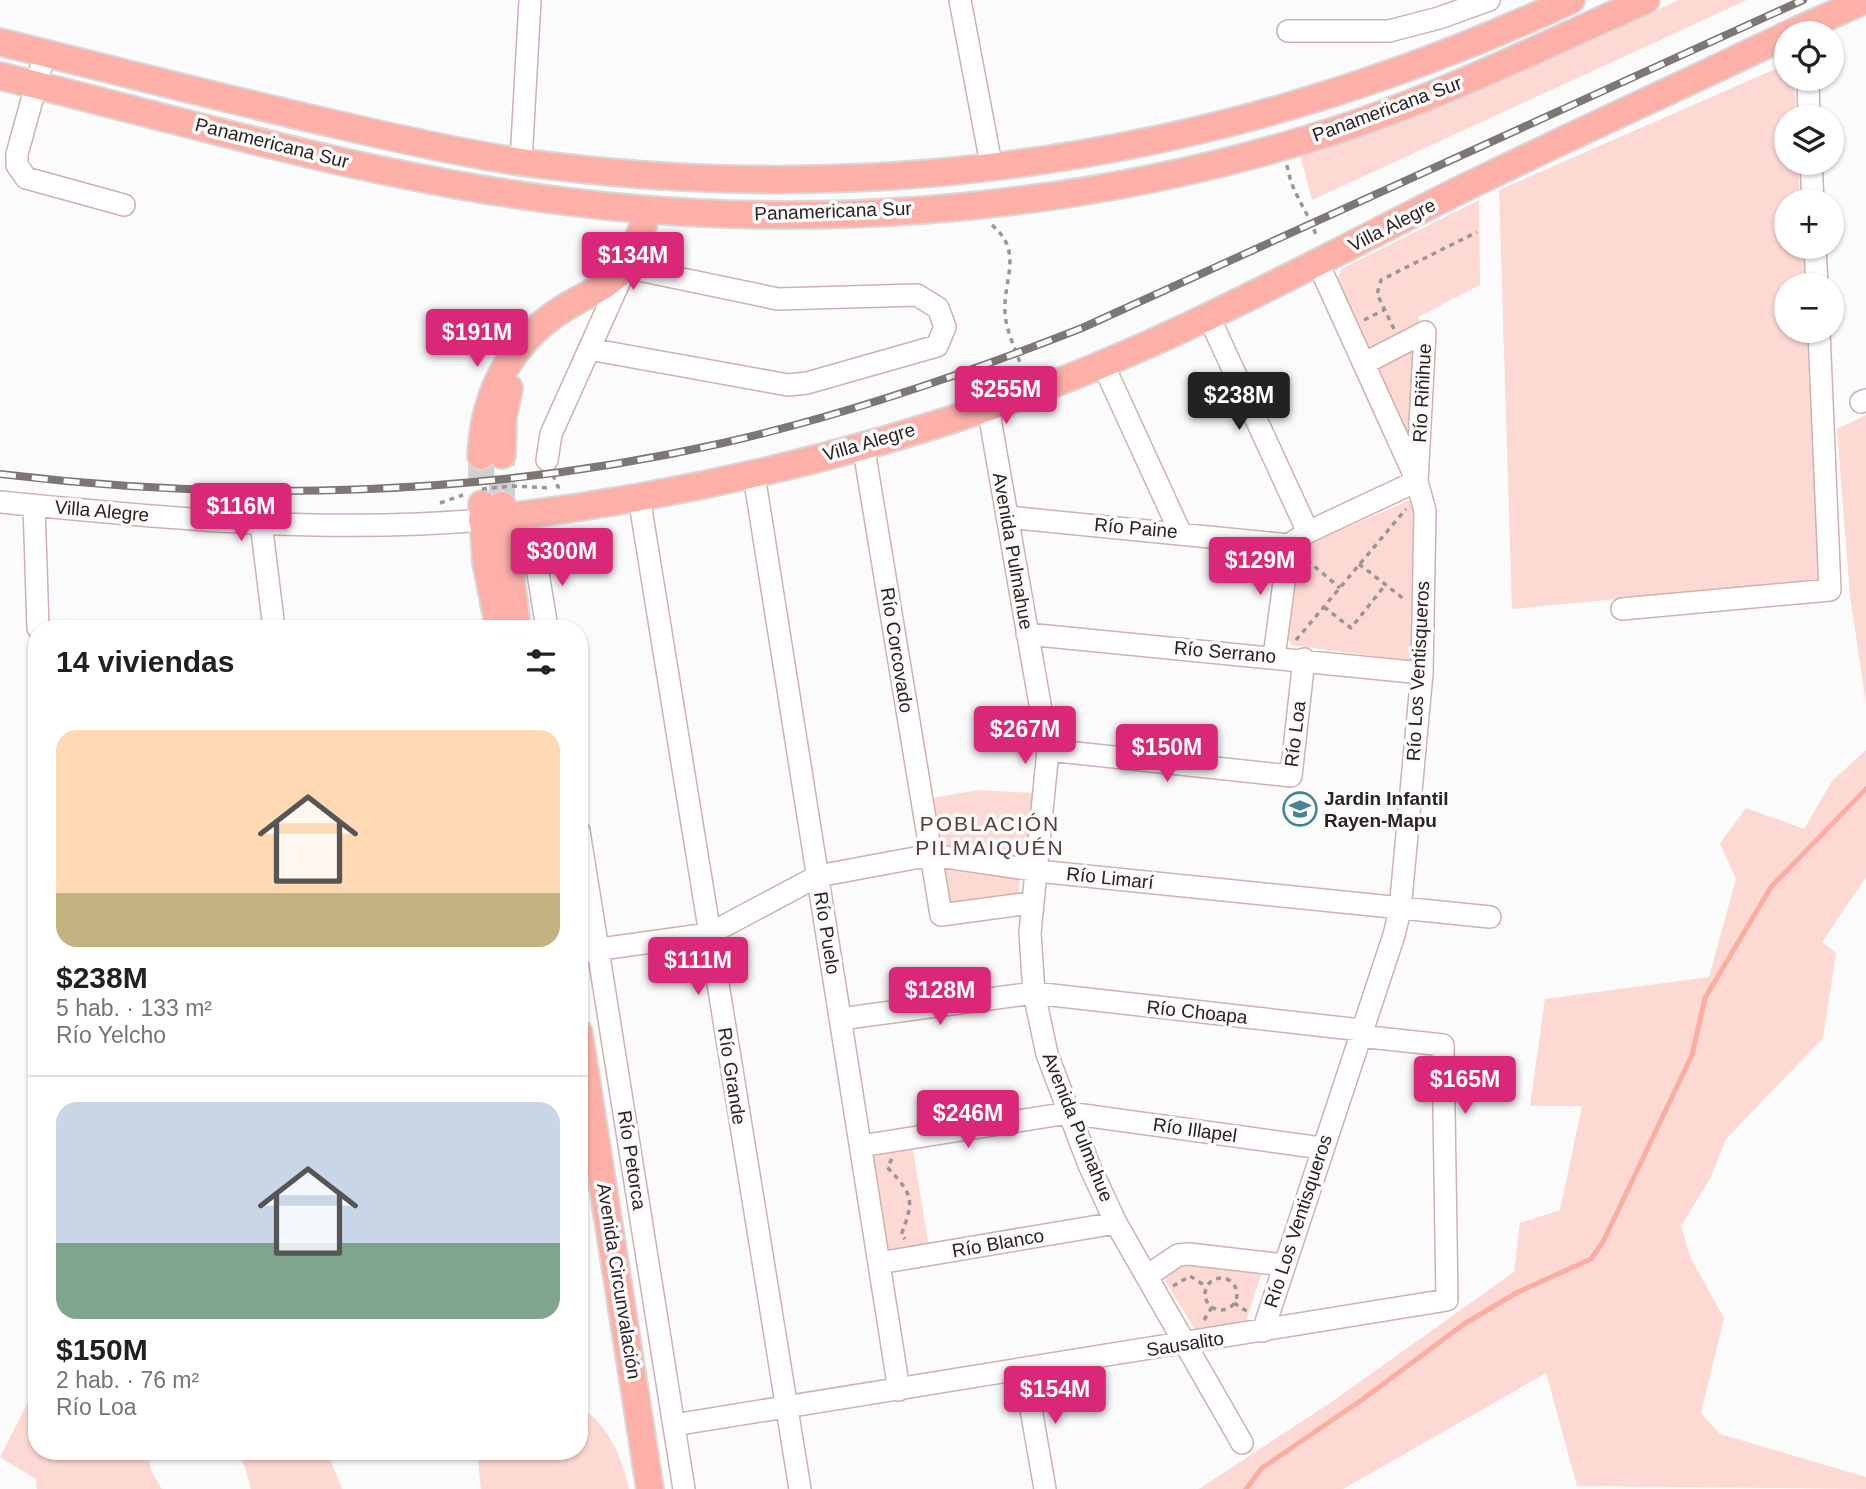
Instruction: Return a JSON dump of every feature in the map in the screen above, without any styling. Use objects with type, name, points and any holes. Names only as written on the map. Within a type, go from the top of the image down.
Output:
[{"type":"main road","name":"Panamericana Sur","points":[[0,42],[325,122],[431,146],[521,162],[660,176],[780,180],[877,179],[992,169],[1134,146],[1247,120],[1424,64],[1572,0]]},
{"type":"main road","name":"Panamericana Sur","points":[[0,76],[318,154],[505,193],[648,210],[782,215],[970,205],[1143,179],[1284,146],[1434,94],[1646,0]]},
{"type":"main road","name":"Villa Alegre","points":[[1820,21],[1865,0]]},
{"type":"main road","name":"Villa Alegre","points":[[494,503],[639,498],[754,475],[1029,393],[1209,315],[1464,189],[1774,43]]},
{"type":"main road","points":[[318,154],[325,122]]},
{"type":"main road","points":[[492,456],[511,380],[527,349],[548,320],[608,283],[627,265],[648,210]]},
{"type":"main road","points":[[494,503],[486,562],[497,620]]},
{"type":"main road","points":[[494,503],[516,620]]},
{"type":"main road","name":"Avenida Circunvalación","points":[[588,1091],[650,1489]]},
{"type":"street","points":[[521,162],[530,0]]},
{"type":"street","points":[[960,0],[992,169]]},
{"type":"street","points":[[1288,31],[1389,30],[1439,18],[1489,0]]},
{"type":"street","points":[[45,53],[16,159],[21,174],[124,205]]},
{"type":"street","name":"Río Los Ventisqueros","points":[[1263,1331],[1400,910],[1422,673],[1425,513],[1417,481],[1321,262]]},
{"type":"street","points":[[547,460],[551,434],[589,349],[627,265],[639,270],[778,299],[917,295],[938,308],[943,317],[943,338],[937,346],[796,384],[589,349]]},
{"type":"street","points":[[1209,315],[1308,531]]},
{"type":"street","name":"Río Riñihue","points":[[1365,363],[1425,332],[1417,481]]},
{"type":"street","points":[[1622,609],[1830,590],[1820,343]]},
{"type":"street","points":[[1102,362],[1180,532]]},
{"type":"street","name":"Avenida Pulmahue","points":[[988,407],[1048,750],[1030,903],[1034,993],[1047,1054],[1068,1113],[1116,1223],[1154,1272],[1185,1344],[1242,1443]]},
{"type":"street","name":"Río Corcovado","points":[[863,444],[941,915],[1030,903]]},
{"type":"street","name":"Río Puelo","points":[[754,475],[900,1390]]},
{"type":"street","points":[[1290,654],[1294,549],[1308,531],[1417,481]]},
{"type":"street","name":"Río Grande","points":[[639,498],[800,1489]]},
{"type":"street","name":"Villa Alegre","points":[[0,502],[261,523],[344,526],[494,503]]},
{"type":"street","points":[[34,505],[38,620]]},
{"type":"street","name":"Río Paine","points":[[1007,517],[1180,532],[1294,549]]},
{"type":"street","points":[[261,523],[273,620]]},
{"type":"street","points":[[535,555],[546,620]]},
{"type":"street","name":"Río Serrano","points":[[1027,634],[1290,654],[1422,673]]},
{"type":"street","name":"Río Loa","points":[[1048,750],[1291,776],[1290,654]]},
{"type":"street","name":"Río Limarí","points":[[589,951],[709,934],[818,876],[931,855],[1034,870],[1400,910],[1490,917]]},
{"type":"street","name":"Río Petorca","points":[[589,951],[684,1489]]},
{"type":"street","name":"Río Choapa","points":[[841,1019],[1034,993],[1443,1045],[1447,1300]]},
{"type":"street","name":"Río Illapel","points":[[861,1146],[1068,1113],[1321,1148]]},
{"type":"street","name":"Río Blanco","points":[[879,1263],[1116,1223]]},
{"type":"street","points":[[1154,1272],[1178,1255],[1189,1254],[1284,1265]]},
{"type":"street","name":"Sausalito","points":[[674,1425],[787,1409],[1447,1300]]},
{"type":"street","points":[[1024,1369],[1045,1489]]},
{"type":"path","points":[[1284,146],[1293,192],[1313,224],[1321,262]]},
{"type":"path","points":[[970,205],[1004,236],[1011,261],[1005,314],[1029,393]]},
{"type":"path","points":[[1399,339],[1384,310],[1377,287],[1386,275],[1477,232]]},
{"type":"path","points":[[1356,324],[1384,310]]},
{"type":"path","points":[[547,460],[558,486]]},
{"type":"path","points":[[494,503],[571,485]]},
{"type":"path","points":[[1290,654],[1324,607],[1408,506]]},
{"type":"path","points":[[1294,549],[1340,588]]},
{"type":"path","points":[[1359,564],[1406,600]]},
{"type":"path","points":[[1324,607],[1351,628],[1386,584]]},
{"type":"path","points":[[903,1139],[887,1167],[909,1190],[912,1207],[901,1235],[919,1256]]},
{"type":"path","points":[[1154,1272],[1178,1298]]},
{"type":"path","points":[[1170,1287],[1190,1276],[1207,1287]]},
{"type":"path","points":[[1214,1280],[1230,1281],[1236,1289],[1234,1303],[1226,1309],[1212,1307],[1206,1296],[1207,1287],[1214,1280]]},
{"type":"path","points":[[1234,1303],[1248,1312]]},
{"type":"shaded area","points":[[1679,0],[1747,0],[1312,200],[1299,151],[1518,71]]},
{"type":"shaded area","points":[[1774,70],[1774,91],[1795,91],[1795,105],[1774,105],[1774,175],[1799,175],[1799,189],[1774,189],[1774,259],[1804,259],[1804,273],[1774,273],[1774,343],[1808,343],[1821,580],[1512,609],[1499,190]]},
{"type":"shaded area","points":[[1479,200],[1480,285],[1418,317],[1422,327],[1371,354],[1339,288],[1341,269]]},
{"type":"shaded area","points":[[1423,337],[1416,453],[1375,363]]},
{"type":"shaded area","points":[[1866,415],[1866,704],[1850,596],[1837,429]]},
{"type":"shaded area","points":[[1417,497],[1415,654],[1409,661],[1292,645],[1287,638],[1289,545],[1329,535]]},
{"type":"shaded area","points":[[1866,750],[1866,877],[1822,942],[1836,953],[1823,1038],[1726,1139],[1711,1177],[1681,1226],[1691,1259],[1724,1318],[1701,1413],[1720,1434],[1866,1477],[1866,1489],[1577,1486],[1546,1373],[1343,1489],[1199,1489],[1333,1401],[1514,1272],[1520,1223],[1560,1210],[1582,1106],[1530,1106],[1545,999],[1709,977],[1736,879],[1720,843],[1746,808],[1804,829],[1832,781]]},
{"type":"shaded area","points":[[978,790],[1033,793],[1025,863],[935,851],[927,799]]},
{"type":"shaded area","points":[[939,864],[1020,875],[1018,901],[946,911]]},
{"type":"shaded area","points":[[912,1144],[929,1248],[884,1254],[866,1152]]},
{"type":"shaded area","points":[[1185,1260],[1264,1266],[1244,1327],[1196,1331],[1162,1276]]},
{"type":"shaded area","points":[[28,1403],[28,1460],[149,1460],[152,1473],[162,1489],[37,1489],[36,1479],[0,1457]]},
{"type":"shaded area","points":[[588,1412],[598,1421],[612,1442],[623,1466],[629,1489],[481,1489],[478,1460],[588,1460]]},
{"type":"shaded area","points":[[243,1460],[331,1460],[342,1489],[251,1489]]},
{"type":"waterway","points":[[1246,1489],[1262,1468],[1363,1399],[1464,1324],[1518,1292],[1591,1259],[1604,1240],[1692,1055],[1705,998],[1771,887],[1866,789]]},
{"type":"tunnel","points":[[502,455],[502,505]]},
{"type":"tunnel","points":[[481,456],[482,504]]},
{"type":"railway","points":[[0,474],[181,489],[272,491],[454,484],[634,461],[723,443],[815,420],[905,392],[1082,328],[1803,0]]},
{"type":"place","name":"Jardin Infantil Rayen-Mapu","points":[[1300,809]]},
{"type":"district","name":"POBLACIÓN PILMAIQUÉN","points":[[990,835]]}]
